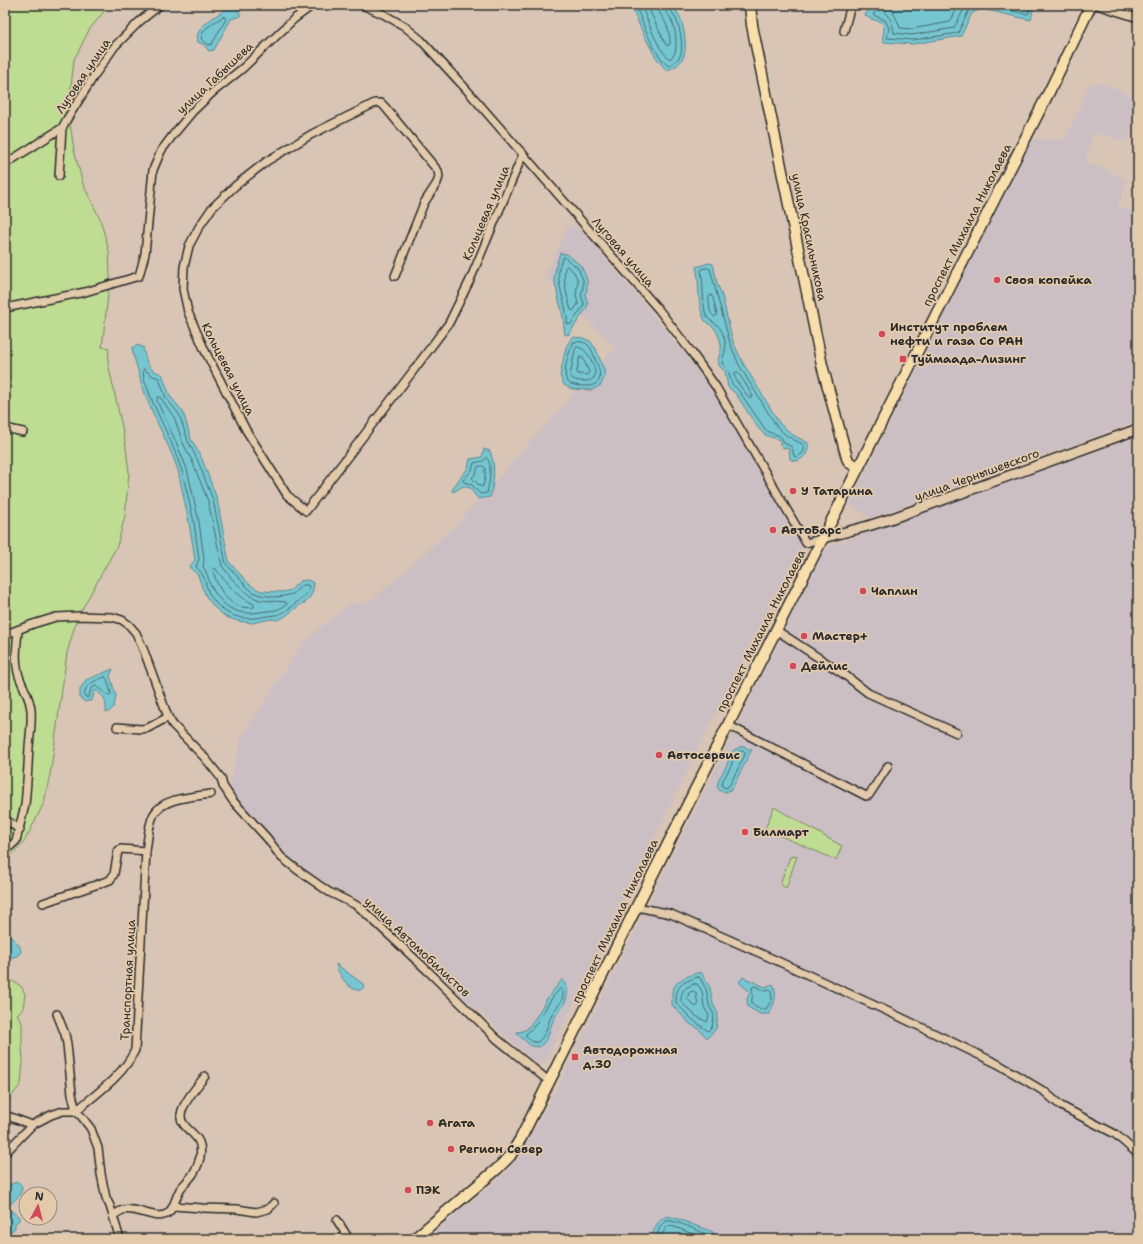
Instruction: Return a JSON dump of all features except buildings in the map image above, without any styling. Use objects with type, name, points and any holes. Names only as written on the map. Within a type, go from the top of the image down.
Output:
[{"type":"main road","name":"улица Красильникова","points":[[750,5],[754,39],[822,365],[846,458],[858,468]]},
{"type":"main road","name":"проспект Михаила Николаева","points":[[414,1239],[481,1183],[510,1156],[521,1138],[776,630],[1048,95],[1091,5]]},
{"type":"main road","name":"улица Чернышевского","points":[[823,538],[890,519],[1138,429]]},
{"type":"street","name":"Луговая улица","points":[[59,176],[62,128],[94,76],[115,46],[140,21],[160,5]]},
{"type":"street","name":"улица Габышева","points":[[5,308],[85,292],[139,276],[145,254],[153,170],[161,151],[193,111],[212,92],[243,68],[294,19],[313,5]]},
{"type":"street","name":"Луговая улица","points":[[362,5],[383,14],[404,26],[421,40],[466,89],[659,310],[716,387],[806,543],[823,538]]},
{"type":"street","points":[[844,31],[851,5]]},
{"type":"street","points":[[1097,5],[1138,18]]},
{"type":"street","name":"Кольцевая улица","points":[[396,276],[424,203],[439,177],[438,171],[381,103],[375,103],[312,134],[267,161],[235,186],[212,208],[199,226],[189,246],[184,267],[183,289],[188,312],[208,358],[250,436],[287,496],[306,511],[449,323],[470,280],[523,154]]},
{"type":"street","points":[[5,164],[62,128]]},
{"type":"street","points":[[5,428],[23,432]]},
{"type":"street","name":"улица Автомобилистов","points":[[5,633],[56,617],[112,617],[122,620],[129,625],[136,633],[144,651],[168,717],[173,725],[205,758],[221,778],[223,786],[232,801],[267,838],[281,857],[330,892],[359,907],[429,972],[497,1039],[550,1082]]},
{"type":"street","points":[[5,851],[16,841],[20,830],[25,805],[31,710],[28,696],[19,677],[17,668],[16,654],[18,630]]},
{"type":"street","points":[[776,630],[845,675],[868,693],[957,733]]},
{"type":"street","points":[[117,727],[141,729],[148,728],[168,717]]},
{"type":"street","points":[[728,725],[866,796],[870,795],[888,766]]},
{"type":"street","name":"Транспортная улица","points":[[76,1111],[121,1071],[130,1059],[134,1050],[146,851],[154,815],[159,808],[168,803],[179,799],[211,794]]},
{"type":"street","points":[[5,819],[20,830]]},
{"type":"street","points":[[43,903],[110,880],[114,874],[118,851],[121,849],[146,851]]},
{"type":"street","points":[[637,906],[671,914],[692,923],[900,1017],[998,1064],[1045,1092],[1061,1106],[1115,1134],[1138,1154]]},
{"type":"street","points":[[57,1014],[65,1034],[67,1044],[72,1094],[76,1111],[91,1129],[98,1148],[106,1198],[110,1206],[120,1239]]},
{"type":"street","points":[[113,1216],[124,1209],[160,1216],[170,1212],[181,1188],[194,1174],[200,1158],[199,1142],[184,1124],[181,1115],[186,1103],[205,1076]]},
{"type":"street","points":[[5,1153],[32,1125],[63,1111],[76,1111]]},
{"type":"street","points":[[5,1115],[32,1125]]},
{"type":"street","points":[[173,1206],[237,1209],[256,1212],[268,1209],[274,1203]]},
{"type":"street","points":[[337,1220],[349,1239]]},
{"type":"shaded area","points":[[1098,82],[1124,92],[1138,101],[1127,142],[1094,132],[1085,162],[1127,179],[1118,207],[1138,213],[1138,421],[872,518],[849,505],[1031,139],[1065,140],[1089,86]]},
{"type":"shaded area","points":[[568,226],[580,228],[676,342],[711,389],[802,546],[709,726],[545,1063],[536,1064],[406,944],[367,904],[326,883],[284,853],[230,790],[230,785],[241,738],[303,642],[348,605],[371,601],[456,525],[615,347],[545,276]]},
{"type":"shaded area","points":[[1138,435],[1138,1239],[425,1239],[502,1176],[519,1157],[552,1098],[825,548]]},
{"type":"green space","points":[[7,5],[109,5],[89,30],[74,59],[70,96],[70,124],[74,150],[83,184],[100,219],[109,251],[110,277],[102,347],[109,348],[108,363],[125,441],[129,472],[125,516],[117,546],[77,618],[67,653],[51,769],[44,803],[25,840],[5,862],[5,7]]},
{"type":"green space","points":[[774,807],[842,846],[836,860],[765,829]]},
{"type":"green space","points":[[797,856],[786,888],[780,884],[790,857]]},
{"type":"green space","points":[[5,977],[21,986],[25,994],[23,1009],[17,1014],[22,1023],[23,1060],[21,1084],[5,1104]]},
{"type":"water","points":[[630,5],[672,5],[681,19],[685,43],[683,58],[676,66],[666,70],[655,56]]},
{"type":"water","points":[[880,5],[1034,5],[1031,20],[982,9],[972,13],[961,36],[913,44],[883,42],[884,29],[882,22],[871,19],[865,15],[867,12]]},
{"type":"water","points":[[232,6],[238,10],[241,16],[231,19],[214,50],[209,51],[203,44],[198,42],[197,36],[199,31],[209,21]]},
{"type":"water","points":[[560,253],[567,254],[581,266],[587,279],[587,290],[585,294],[588,304],[569,334],[565,335],[562,311],[554,278]]},
{"type":"water","points":[[709,263],[713,264],[733,342],[743,363],[780,424],[793,435],[808,443],[806,454],[803,458],[797,461],[790,459],[789,449],[780,445],[780,440],[765,435],[758,428],[736,394],[728,387],[725,371],[721,368],[718,361],[721,344],[715,329],[705,320],[700,302],[696,267]]},
{"type":"water","points":[[572,337],[583,338],[590,341],[596,349],[604,370],[605,376],[601,385],[592,390],[572,389],[564,385],[560,376],[566,347]]},
{"type":"water","points":[[136,345],[143,347],[146,361],[150,367],[162,374],[170,396],[183,412],[191,439],[202,459],[217,499],[229,562],[249,584],[261,591],[283,592],[291,590],[300,581],[307,580],[314,583],[313,590],[306,602],[284,617],[278,620],[271,619],[252,623],[226,617],[216,609],[207,598],[198,575],[189,567],[195,560],[178,470],[147,399],[132,348]]},
{"type":"water","points":[[484,449],[490,451],[494,469],[490,497],[478,499],[470,488],[463,486],[453,492],[452,490],[468,468],[470,459],[482,457]]},
{"type":"water","points":[[113,669],[110,676],[116,696],[114,707],[109,712],[106,712],[106,704],[104,699],[95,690],[92,700],[85,702],[80,698],[80,689],[86,680]]},
{"type":"water","points":[[745,746],[747,749],[752,749],[732,789],[726,792],[720,791],[717,786],[719,779],[727,765],[730,754],[734,750]]},
{"type":"water","points":[[5,932],[18,943],[21,952],[17,956],[5,959]]},
{"type":"water","points":[[336,964],[363,984],[363,988],[358,990],[350,987],[341,975]]},
{"type":"water","points":[[701,972],[710,988],[713,1004],[718,1014],[716,1029],[707,1038],[699,1029],[690,1024],[672,1005],[672,992],[676,984],[684,978]]},
{"type":"water","points":[[743,977],[765,987],[773,984],[775,996],[774,1003],[769,1014],[760,1014],[748,1007],[747,999],[750,992],[739,982]]},
{"type":"water","points":[[562,980],[564,981],[567,990],[565,1003],[555,1017],[543,1044],[539,1047],[531,1046],[517,1034],[517,1032],[527,1029],[548,997]]},
{"type":"water","points":[[16,1182],[22,1186],[18,1186],[17,1198],[6,1207],[18,1216],[18,1221],[15,1224],[15,1228],[5,1234],[5,1187]]},
{"type":"water","points":[[667,1216],[713,1232],[715,1239],[653,1239],[656,1225]]},
{"type":"place","name":"Своя копейка","points":[[997,280]]},
{"type":"place","name":"Институт проблем нефти и газа Со РАН","points":[[882,334]]},
{"type":"place","name":"Туймаада-Лизинг","points":[[903,359]]},
{"type":"place","name":"У Татарина","points":[[793,491]]},
{"type":"place","name":"АвтоБарс","points":[[773,530]]},
{"type":"place","name":"Чаплин","points":[[863,591]]},
{"type":"place","name":"Мастер+","points":[[804,636]]},
{"type":"place","name":"Дейлис","points":[[793,666]]},
{"type":"place","name":"Автосервис","points":[[659,755]]},
{"type":"place","name":"Билмарт","points":[[745,832]]},
{"type":"place","name":"Автодорожная д.30","points":[[575,1057]]},
{"type":"place","name":"Агата","points":[[430,1123]]},
{"type":"place","name":"Регион Север","points":[[451,1149]]},
{"type":"place","name":"ПЭК","points":[[408,1190]]}]
